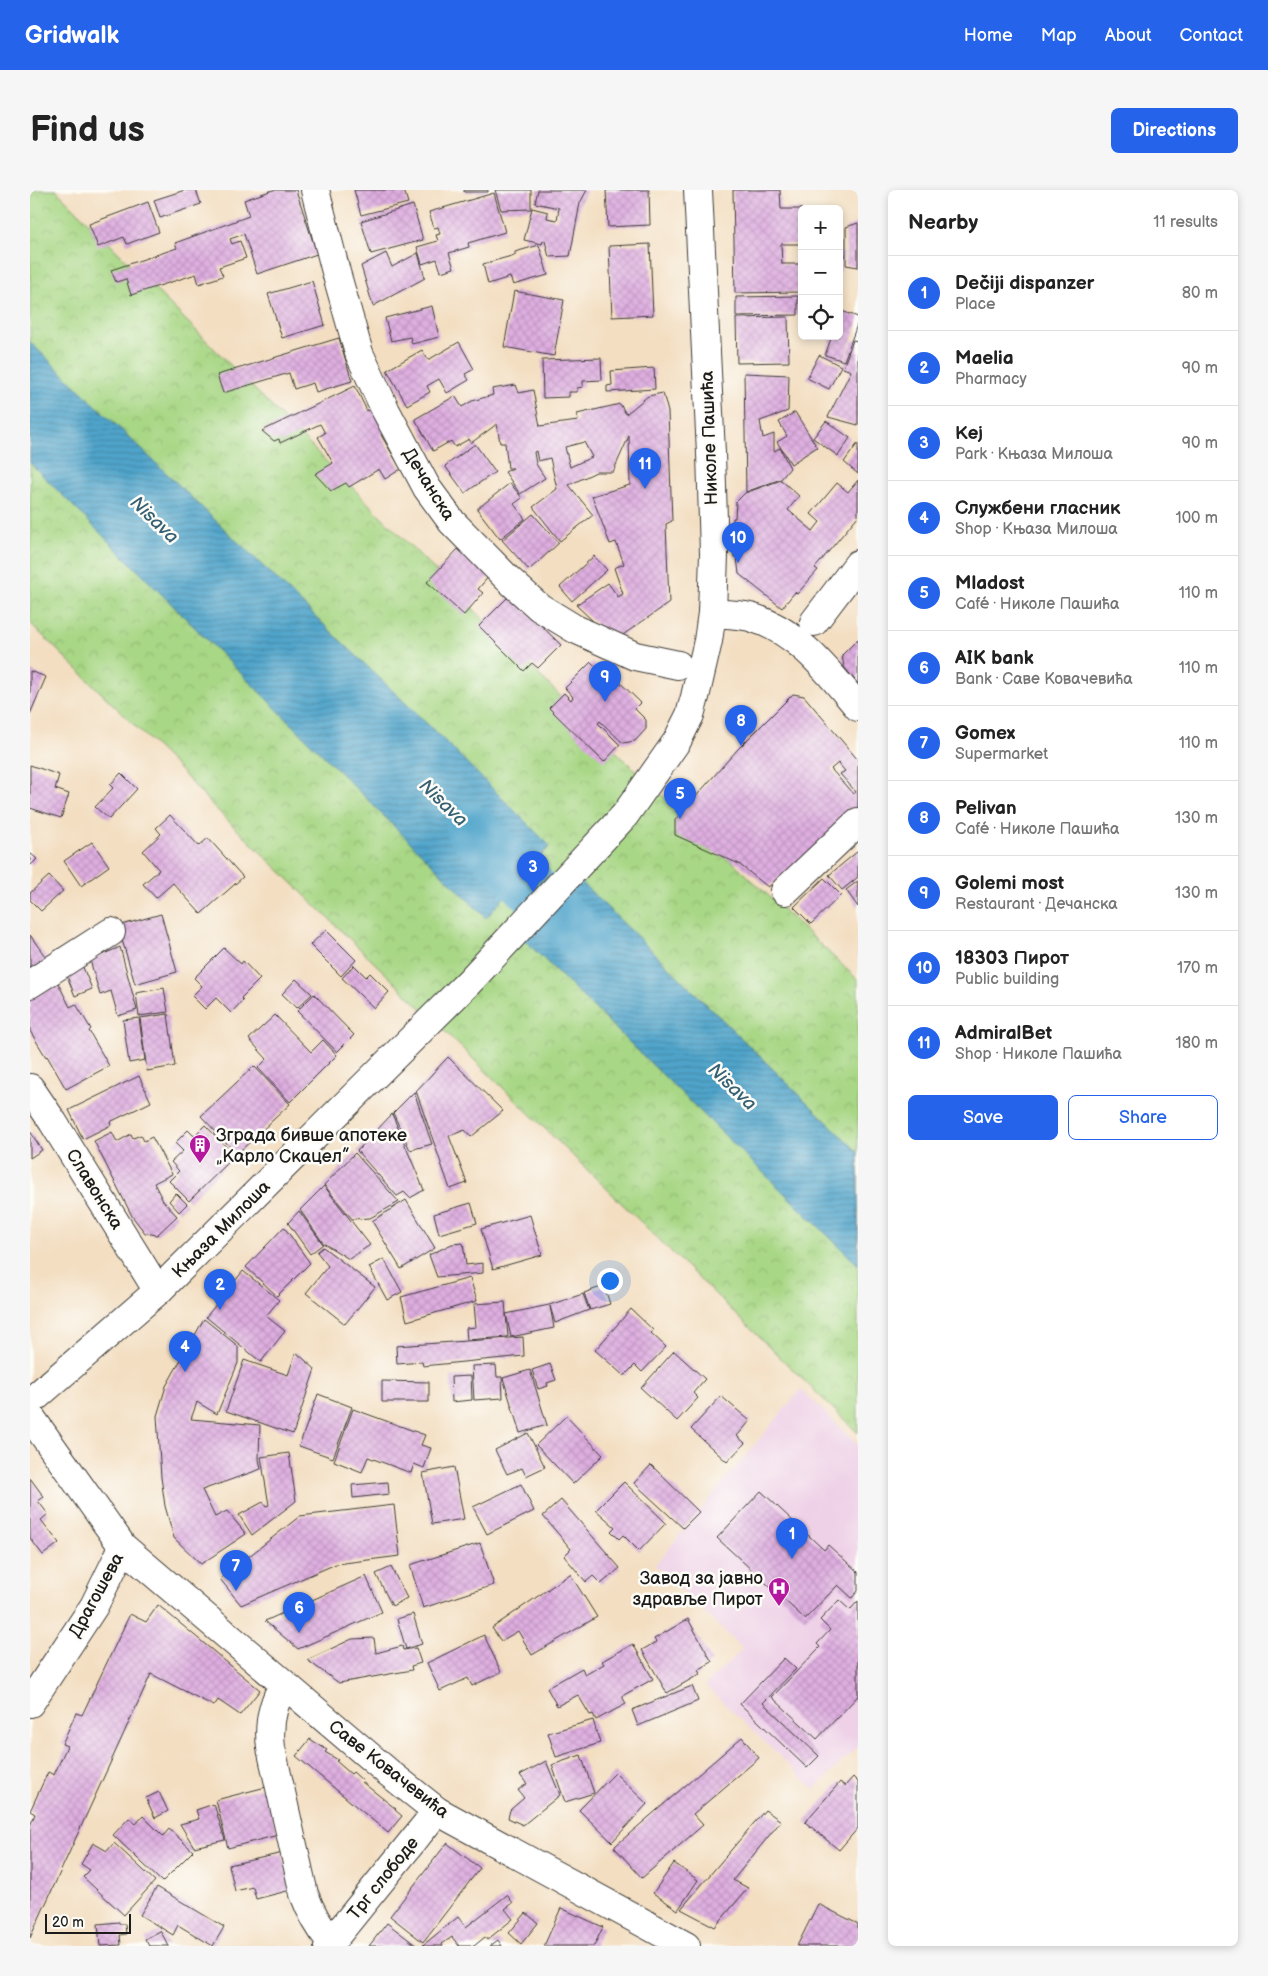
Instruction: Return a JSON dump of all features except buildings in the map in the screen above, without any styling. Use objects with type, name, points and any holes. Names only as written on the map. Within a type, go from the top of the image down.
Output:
[{"type":"street","name":"Дечанска","points":[[315,190],[359,353],[386,411],[427,488],[452,522],[507,578],[539,607],[575,630],[635,656],[678,665]]},
{"type":"street","name":"Николе Пашића","points":[[625,815],[677,741],[690,715],[708,641],[712,613],[713,544],[698,190]]},
{"type":"street","points":[[814,622],[858,564]]},
{"type":"street","points":[[712,613],[749,617],[785,633],[819,660],[858,707]]},
{"type":"street","name":"Књаза Милоша","points":[[30,1402],[158,1292],[468,983],[625,815]]},
{"type":"street","points":[[786,891],[858,822]]},
{"type":"street","points":[[30,984],[111,932]]},
{"type":"street","name":"Славонска","points":[[30,1088],[158,1292]]},
{"type":"street","name":"Драгошева","points":[[30,1416],[123,1547],[94,1606],[30,1703]]},
{"type":"street","name":"Саве Ковачевића","points":[[123,1547],[370,1757],[437,1811],[686,1946]]},
{"type":"street","points":[[284,1684],[272,1710],[269,1736],[271,1748],[304,1894],[318,1927],[330,1944]]},
{"type":"street","name":"Трг слободе","points":[[330,1944],[437,1811]]},
{"type":"shaded area","name":"Завод за јавно здравље Пирот","points":[[801,1389],[858,1445],[858,1747],[814,1789],[705,1685],[743,1649],[655,1565]]},
{"type":"green space","points":[[30,190],[56,190],[613,749],[858,980],[858,1433],[211,804],[179,769],[30,623]]},
{"type":"water","points":[[30,342],[445,741],[550,846],[486,918],[30,463]]},
{"type":"water","points":[[571,872],[858,1152],[858,1265],[516,932]]},
{"type":"waterway","name":"Nisava","points":[[471,829],[584,940]]},
{"type":"place","name":"AdmiralBet","points":[[645,489]]},
{"type":"place","name":"18303 Пирот","points":[[738,563]]},
{"type":"place","name":"Golemi most","points":[[605,702]]},
{"type":"place","name":"Pelivan","points":[[741,746]]},
{"type":"place","name":"Mladost","points":[[680,819]]},
{"type":"place","name":"Кеј","points":[[533,892]]},
{"type":"place","name":"Зграда бивше апотеке „Карло Скацел”","points":[[200,1164]]},
{"type":"place","name":"Maelia","points":[[220,1310]]},
{"type":"place","name":"Службени гласник","points":[[185,1372]]},
{"type":"place","name":"Dečiji dispanzer","points":[[792,1559]]},
{"type":"place","name":"Gomex","points":[[236,1591]]},
{"type":"place","name":"Завод за јавно здравље Пирот","points":[[779,1607]]},
{"type":"place","name":"AIK bank","points":[[299,1633]]}]
